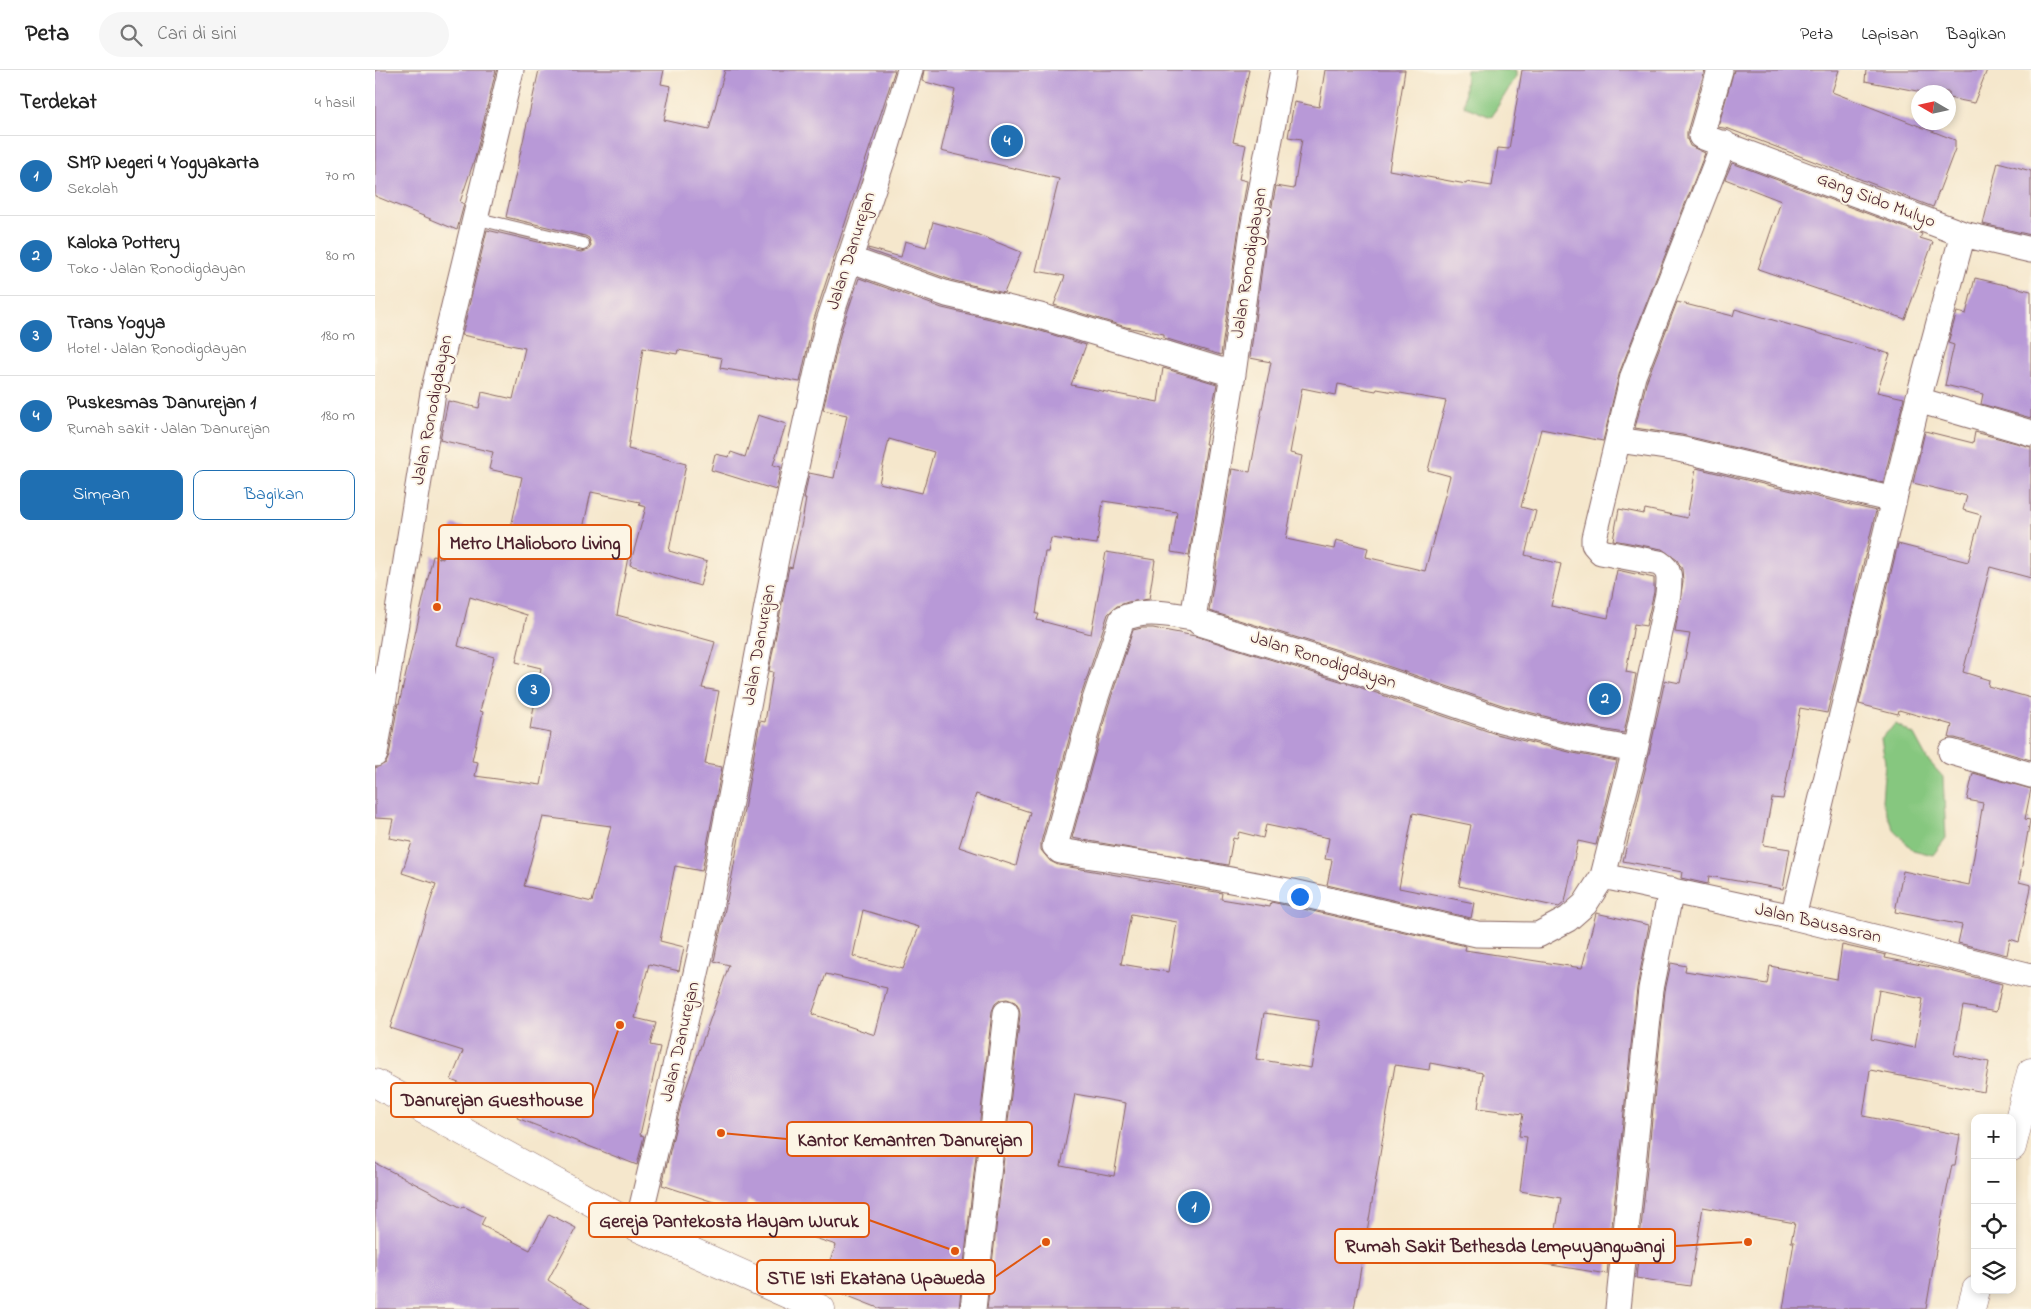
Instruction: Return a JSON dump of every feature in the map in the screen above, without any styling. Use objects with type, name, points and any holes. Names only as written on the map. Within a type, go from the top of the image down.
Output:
[{"type":"street","name":"Jalan Ronodigdayan","points":[[375,754],[433,393],[511,70]]},
{"type":"street","name":"Jalan Danurejan","points":[[637,1227],[706,929],[778,548],[827,327],[886,149],[909,70]]},
{"type":"street","name":"Jalan Ronodigdayan","points":[[1283,70],[1253,229],[1233,374],[1194,612],[1195,618],[1200,623],[1357,671],[1501,720],[1576,739],[1635,750]]},
{"type":"street","name":"Gang Sido Mulyo","points":[[1720,70],[1701,136],[1725,143],[1963,234],[2031,250]]},
{"type":"street","points":[[1195,618],[1154,612],[1135,613],[1122,619],[1093,703],[1055,846],[1060,852],[1163,867],[1293,892],[1428,925],[1477,934],[1538,935],[1568,919],[1585,904],[1603,876],[1635,750],[1668,594],[1669,574],[1666,567],[1659,563],[1601,552],[1594,544],[1633,376],[1725,143]]},
{"type":"street","points":[[1793,917],[1893,500],[1963,234]]},
{"type":"street","points":[[849,259],[947,294],[1040,316],[1233,374]]},
{"type":"street","points":[[1918,400],[2031,433]]},
{"type":"street","points":[[1617,443],[1679,449],[1893,500]]},
{"type":"street","points":[[1951,752],[2031,775]]},
{"type":"street","name":"Jalan Bausasran","points":[[1603,876],[1793,917],[2031,976]]},
{"type":"street","points":[[1619,1309],[1627,1206],[1651,989],[1671,890]]},
{"type":"street","points":[[973,1309],[1006,1014]]},
{"type":"street","points":[[2016,1131],[2031,1072]]},
{"type":"street","points":[[375,1083],[637,1227],[821,1309]]},
{"type":"street","points":[[1971,1309],[1975,1294]]},
{"type":"lane","points":[[474,218],[583,244]]},
{"type":"green space","points":[[1466,70],[1516,70],[1516,77],[1491,117],[1464,106]]},
{"type":"green space","points":[[1896,724],[1914,735],[1927,759],[1943,777],[1946,838],[1933,855],[1913,850],[1893,829],[1882,801],[1885,762],[1881,738]]},
{"type":"building","points":[[375,70],[496,70],[475,158],[460,202],[464,204],[457,230],[375,196]]},
{"type":"building","points":[[539,70],[664,70],[661,84],[671,86],[664,120],[709,130],[725,70],[895,70],[813,322],[800,382],[720,368],[722,358],[678,350],[677,354],[643,348],[628,449],[686,464],[669,551],[707,562],[700,586],[630,565],[646,507],[639,505],[640,502],[591,492],[579,547],[628,557],[617,615],[715,642],[702,688],[719,691],[705,764],[722,767],[702,871],[675,866],[660,941],[684,947],[679,971],[649,964],[635,1018],[656,1023],[650,1045],[660,1047],[640,1135],[644,1136],[637,1165],[517,1118],[521,1108],[451,1080],[463,1051],[390,1028],[436,884],[402,873],[412,842],[389,838],[393,819],[375,818],[375,768],[386,763],[389,756],[398,703],[433,556],[443,559],[453,524],[508,541],[522,477],[489,469],[493,452],[440,440],[448,401],[479,408],[482,392],[513,399],[525,348],[462,335],[487,230],[581,252],[589,250],[591,245],[589,238],[585,236],[506,217]],"holes":[[[470,597],[527,615],[516,662],[541,668],[530,729],[551,733],[541,785],[475,776],[478,762],[472,761],[483,712],[480,711],[494,657],[458,646]],[[543,817],[611,826],[592,902],[524,886]]]},
{"type":"building","points":[[924,70],[1249,70],[1233,142],[1246,145],[1239,179],[1247,181],[1221,355],[1164,338],[1164,334],[1126,327],[1054,305],[1065,276],[1036,271],[1059,179],[941,151],[955,90],[922,81]]},
{"type":"building","points":[[1325,70],[1405,70],[1389,170],[1466,184],[1466,182],[1492,186],[1498,148],[1509,149],[1522,70],[1705,70],[1687,132],[1687,139],[1690,146],[1705,153],[1620,371],[1603,441],[1541,429],[1521,507],[1536,511],[1525,555],[1561,564],[1551,606],[1608,618],[1617,570],[1654,578],[1654,592],[1646,626],[1634,624],[1626,672],[1636,674],[1624,733],[1579,725],[1505,706],[1361,657],[1209,611],[1232,469],[1250,472],[1271,362],[1250,358],[1267,231],[1276,186],[1294,189],[1302,139],[1288,137],[1294,102],[1319,107]],"holes":[[[1338,384],[1376,391],[1377,389],[1446,401],[1428,470],[1450,476],[1425,571],[1366,557],[1368,548],[1336,540],[1334,549],[1286,539],[1302,456],[1290,453],[1302,388],[1336,395]]]},
{"type":"building","points":[[1734,70],[1839,70],[1832,92],[1911,123],[1911,130],[1929,130],[1955,140],[1955,149],[1933,207],[1729,129],[1718,127]]},
{"type":"building","points":[[1866,70],[1987,70],[1974,103],[1956,99],[1956,85],[1911,85],[1911,90],[1865,81]]},
{"type":"building","points":[[1998,162],[2031,171],[2031,235],[1983,224]]},
{"type":"building","points":[[1732,163],[1922,234],[1920,238],[1933,242],[1905,319],[1758,269],[1781,201],[1725,179]]},
{"type":"building","points":[[933,222],[976,234],[1021,252],[1004,293],[951,280],[868,250],[868,248],[901,257],[905,241],[926,247]]},
{"type":"building","points":[[859,278],[942,308],[1034,329],[1086,345],[1071,385],[1158,402],[1163,368],[1217,384],[1205,444],[1207,444],[1189,555],[1171,552],[1177,512],[1103,501],[1097,544],[1051,538],[1048,552],[1045,552],[1036,614],[1039,614],[1037,620],[1091,634],[1106,552],[1155,560],[1149,599],[1128,602],[1117,606],[1108,614],[1080,699],[1041,842],[1041,850],[1050,861],[1058,865],[1222,893],[1221,899],[1270,907],[1271,902],[1466,946],[1465,950],[1582,968],[1596,913],[1649,925],[1637,988],[1607,1274],[1520,1260],[1524,1237],[1554,1242],[1561,1198],[1520,1191],[1527,1137],[1519,1136],[1523,1114],[1478,1108],[1483,1073],[1430,1063],[1429,1070],[1395,1065],[1354,1309],[987,1309],[1020,1015],[1019,1008],[1015,1002],[1007,999],[1000,1000],[995,1004],[992,1011],[959,1309],[881,1309],[820,1285],[836,1245],[812,1237],[817,1225],[748,1200],[744,1212],[662,1185],[682,1100],[729,965],[714,961],[732,876],[760,721],[765,722],[773,672],[769,671],[789,567],[792,568],[802,522],[809,473],[834,478],[847,415],[823,410],[841,331]],"holes":[[[889,439],[934,452],[922,493],[879,483]],[[976,794],[1030,812],[1016,866],[959,847]],[[863,910],[919,927],[903,969],[853,956]],[[1131,914],[1177,922],[1169,972],[1121,964]],[[826,974],[887,988],[875,1035],[812,1014]],[[1264,1013],[1319,1021],[1311,1068],[1256,1059]],[[1075,1094],[1126,1103],[1114,1176],[1061,1166]]]},
{"type":"building","points":[[1975,278],[2031,291],[2031,418],[1981,404],[1983,394],[1945,385],[1954,345],[1948,343],[1957,312],[1966,314]]},
{"type":"building","points":[[1677,302],[1733,316],[1735,309],[1890,354],[1877,392],[1904,398],[1883,483],[1682,435],[1635,428],[1647,380]]},
{"type":"building","points":[[758,415],[786,424],[773,465],[781,467],[776,490],[711,470],[715,454],[729,457],[731,452],[745,457]]},
{"type":"building","points":[[1925,431],[1973,443],[1975,432],[2031,447],[2031,578],[1990,567],[1963,672],[1989,680],[1988,686],[2031,698],[2031,760],[1955,738],[1949,738],[1952,725],[1899,710],[1898,714],[1859,704],[1898,544],[1968,562],[1981,515],[1963,510],[1967,496],[1913,483]]},
{"type":"building","points":[[1696,468],[1876,511],[1827,713],[1800,708],[1783,799],[1772,798],[1763,845],[1790,849],[1783,889],[1709,876],[1708,884],[1681,878],[1682,872],[1623,861],[1665,680],[1680,683],[1690,634],[1675,632],[1683,581],[1682,569],[1677,560],[1662,549],[1613,540],[1619,509],[1644,514],[1645,509],[1687,518]]},
{"type":"building","points":[[1153,628],[1195,636],[1353,685],[1496,734],[1573,753],[1617,761],[1596,845],[1578,841],[1565,902],[1559,907],[1459,886],[1471,825],[1413,813],[1399,888],[1474,903],[1471,918],[1327,885],[1332,860],[1325,859],[1329,838],[1266,825],[1263,838],[1239,832],[1237,839],[1233,838],[1228,865],[1072,838],[1108,707],[1133,630]]},
{"type":"building","points":[[1973,773],[2031,789],[2025,819],[2030,820],[2019,882],[2031,885],[2031,888],[2019,942],[2010,939],[2007,955],[1958,943],[1962,925],[1895,912],[1903,871],[1969,885],[1983,803],[1967,800]]},
{"type":"building","points":[[1842,945],[1886,955],[1885,958],[1942,969],[2002,984],[1996,1012],[1963,1006],[1954,1055],[1989,1062],[1984,1092],[1870,1070],[1863,1116],[1960,1135],[1955,1165],[1952,1165],[1944,1204],[1926,1309],[1783,1309],[1794,1242],[1791,1242],[1795,1223],[1703,1207],[1690,1286],[1636,1278],[1665,991],[1671,963],[1686,966],[1685,971],[1767,984],[1770,966],[1837,979]],"holes":[[[1879,990],[1923,999],[1915,1048],[1871,1039]]]},
{"type":"building","points":[[375,1163],[462,1208],[463,1206],[485,1217],[481,1225],[530,1250],[549,1214],[576,1228],[548,1280],[591,1309],[375,1309]]},
{"type":"place","name":"Puskesmas Danurejan 1","points":[[1007,141]]},
{"type":"place","name":"Metro LMalioboro Living","points":[[437,607]]},
{"type":"place","name":"Trans Yogya","points":[[534,690]]},
{"type":"place","name":"Kaloka Pottery","points":[[1605,699]]},
{"type":"place","name":"Danurejan Guesthouse","points":[[620,1025]]},
{"type":"place","name":"Kantor Kemantren Danurejan","points":[[721,1133]]},
{"type":"place","name":"SMP Negeri 4 Yogyakarta","points":[[1194,1207]]},
{"type":"place","name":"STIE Isti Ekatana Upaweda","points":[[1046,1242]]},
{"type":"place","name":"Rumah Sakit Bethesda Lempuyangwangi","points":[[1748,1242]]},
{"type":"place","name":"Gereja Pantekosta Hayam Wuruk","points":[[955,1251]]}]
